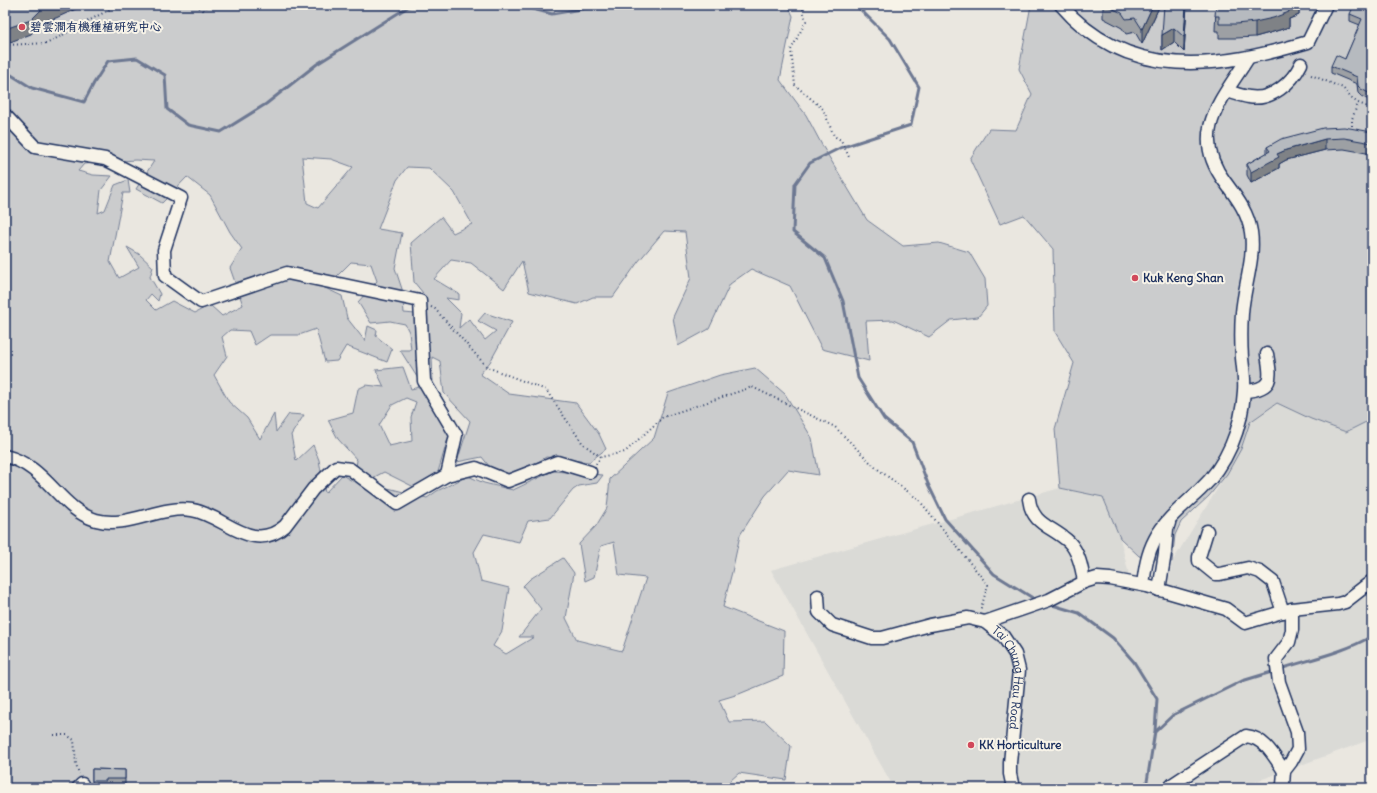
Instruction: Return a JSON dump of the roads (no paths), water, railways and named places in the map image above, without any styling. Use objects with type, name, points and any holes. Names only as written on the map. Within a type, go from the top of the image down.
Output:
[{"type":"street","points":[[1060,5],[1082,26],[1117,48],[1148,59],[1175,63],[1218,62],[1248,58],[1308,42],[1326,5]]},
{"type":"street","points":[[1143,586],[1148,557],[1161,529],[1210,479],[1226,457],[1241,419],[1244,390],[1241,334],[1245,289],[1252,255],[1251,230],[1242,206],[1217,171],[1209,151],[1208,140],[1212,118],[1248,58]]},
{"type":"street","points":[[1227,91],[1250,97],[1269,94],[1290,81],[1301,64]]},
{"type":"street","points":[[5,115],[35,147],[105,159],[181,198],[164,250],[165,276],[201,302],[287,273],[420,301],[424,381],[456,435],[447,475]]},
{"type":"street","points":[[1244,390],[1255,390],[1262,388],[1266,384],[1269,379],[1270,372],[1267,354]]},
{"type":"street","points":[[5,456],[26,463],[75,508],[96,520],[120,521],[162,510],[190,510],[203,513],[242,532],[257,536],[270,535],[285,526],[313,489],[336,467],[350,469],[397,504],[447,475],[476,468],[508,481],[557,462],[590,472]]},
{"type":"street","points":[[1029,499],[1031,511],[1040,522],[1069,542],[1075,551],[1082,567],[1084,582]]},
{"type":"street","points":[[1159,590],[1167,529],[1175,514]]},
{"type":"street","points":[[1206,531],[1199,557],[1201,563],[1215,574],[1248,568],[1260,572],[1273,582],[1287,611],[1292,630],[1289,642],[1276,659],[1279,682],[1297,732],[1298,749],[1284,771],[1283,785],[1281,788]]},
{"type":"street","points":[[981,621],[1049,600],[1084,582],[1097,578],[1110,579],[1143,586],[1226,609],[1245,623],[1287,611],[1346,602],[1372,581]]},
{"type":"street","name":"Tai Chung Hau Road","points":[[818,596],[819,612],[832,625],[872,638],[882,638],[930,625],[968,618],[981,621],[1003,636],[1015,654],[1019,670],[1010,763],[1010,774],[1013,788]]},
{"type":"street","points":[[1169,788],[1246,736],[1259,739],[1270,750],[1284,771]]},
{"type":"waterway","points":[[5,71],[32,88],[84,102],[108,61],[137,58],[165,75],[167,109],[188,125],[221,132],[266,104],[317,64],[411,5]]},
{"type":"waterway","points":[[517,5],[552,14],[604,5]]},
{"type":"waterway","points":[[856,5],[890,39],[919,87],[911,125],[840,148],[810,163],[795,184],[793,232],[825,258],[843,301],[858,378],[884,419],[912,442],[928,484],[945,519],[994,574],[1036,600]]},
{"type":"waterway","points":[[1049,604],[1079,613],[1113,638],[1134,662],[1157,699],[1155,731],[1146,788]]},
{"type":"waterway","points":[[1280,669],[1350,647],[1372,636]]},
{"type":"waterway","points":[[1156,731],[1173,715],[1242,681],[1275,671]]},
{"type":"place","name":"碧雲澗有機種植研究中心","points":[[22,27]]},
{"type":"place","name":"Kuk Keng Shan","points":[[1135,278]]},
{"type":"place","name":"KK Horticulture","points":[[971,745]]}]
